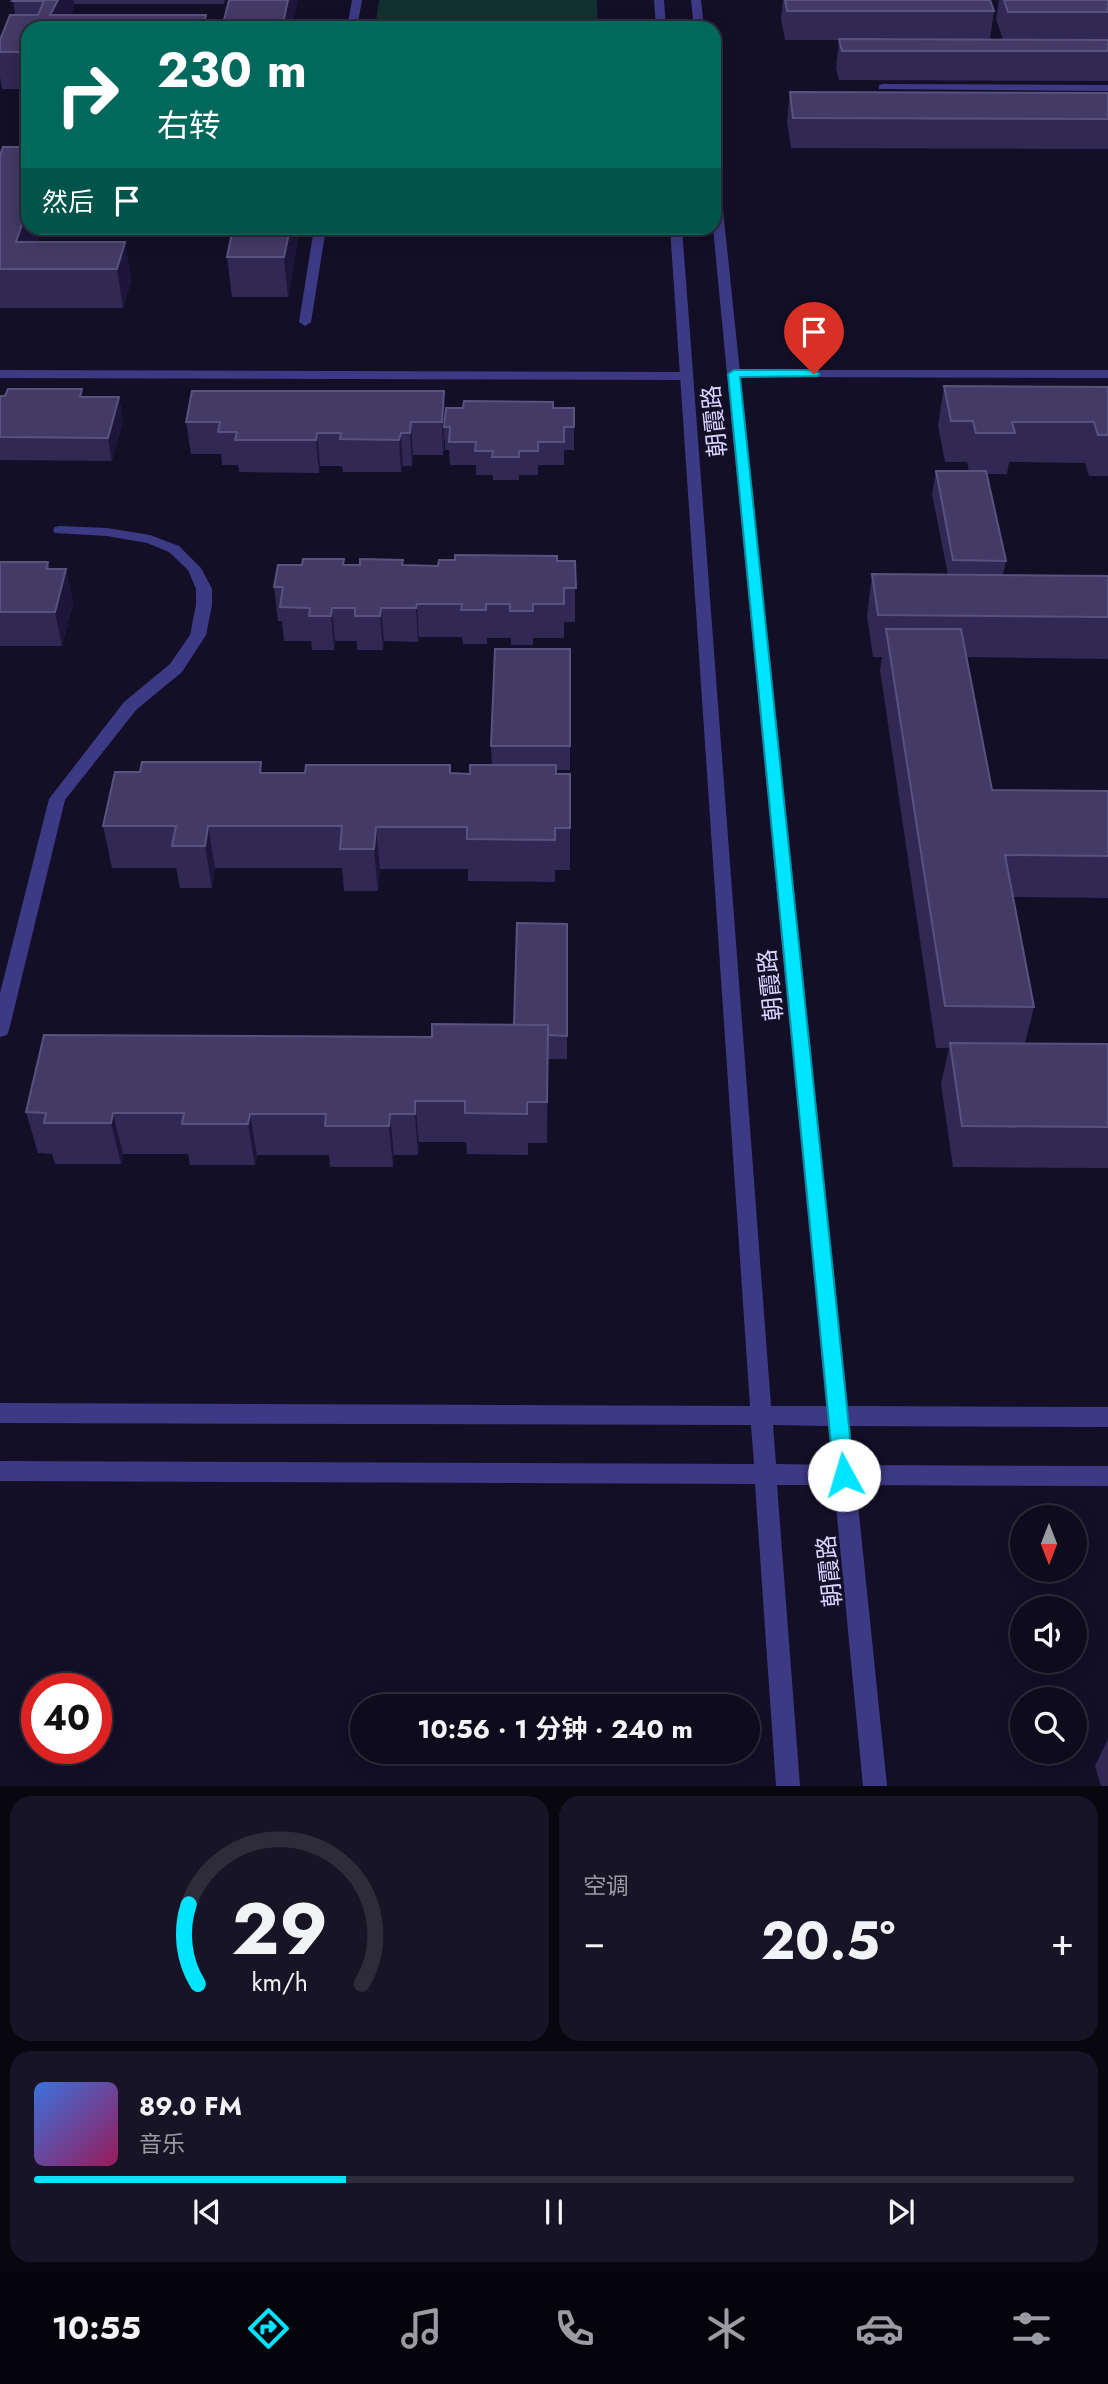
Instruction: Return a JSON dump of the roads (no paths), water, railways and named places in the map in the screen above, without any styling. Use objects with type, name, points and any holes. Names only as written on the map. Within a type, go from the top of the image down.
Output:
[{"type":"street","points":[[353,21],[357,0]]},
{"type":"street","points":[[659,0],[660,21]]},
{"type":"street","points":[[696,0],[698,21]]},
{"type":"street","points":[[883,87],[1108,88]]},
{"type":"street","points":[[305,322],[319,235]]},
{"type":"street","name":"朝霞路","points":[[676,235],[788,1786]]},
{"type":"street","name":"朝霞路","points":[[720,235],[875,1786]]},
{"type":"street","points":[[0,374],[686,376]]},
{"type":"street","points":[[734,374],[1108,374]]},
{"type":"street","points":[[0,1030],[57,799],[130,706],[176,668],[198,635],[204,605],[204,589],[194,568],[174,549],[150,539],[107,532],[60,530]]},
{"type":"street","points":[[0,1413],[1108,1417]]},
{"type":"street","points":[[0,1471],[1108,1476]]}]
